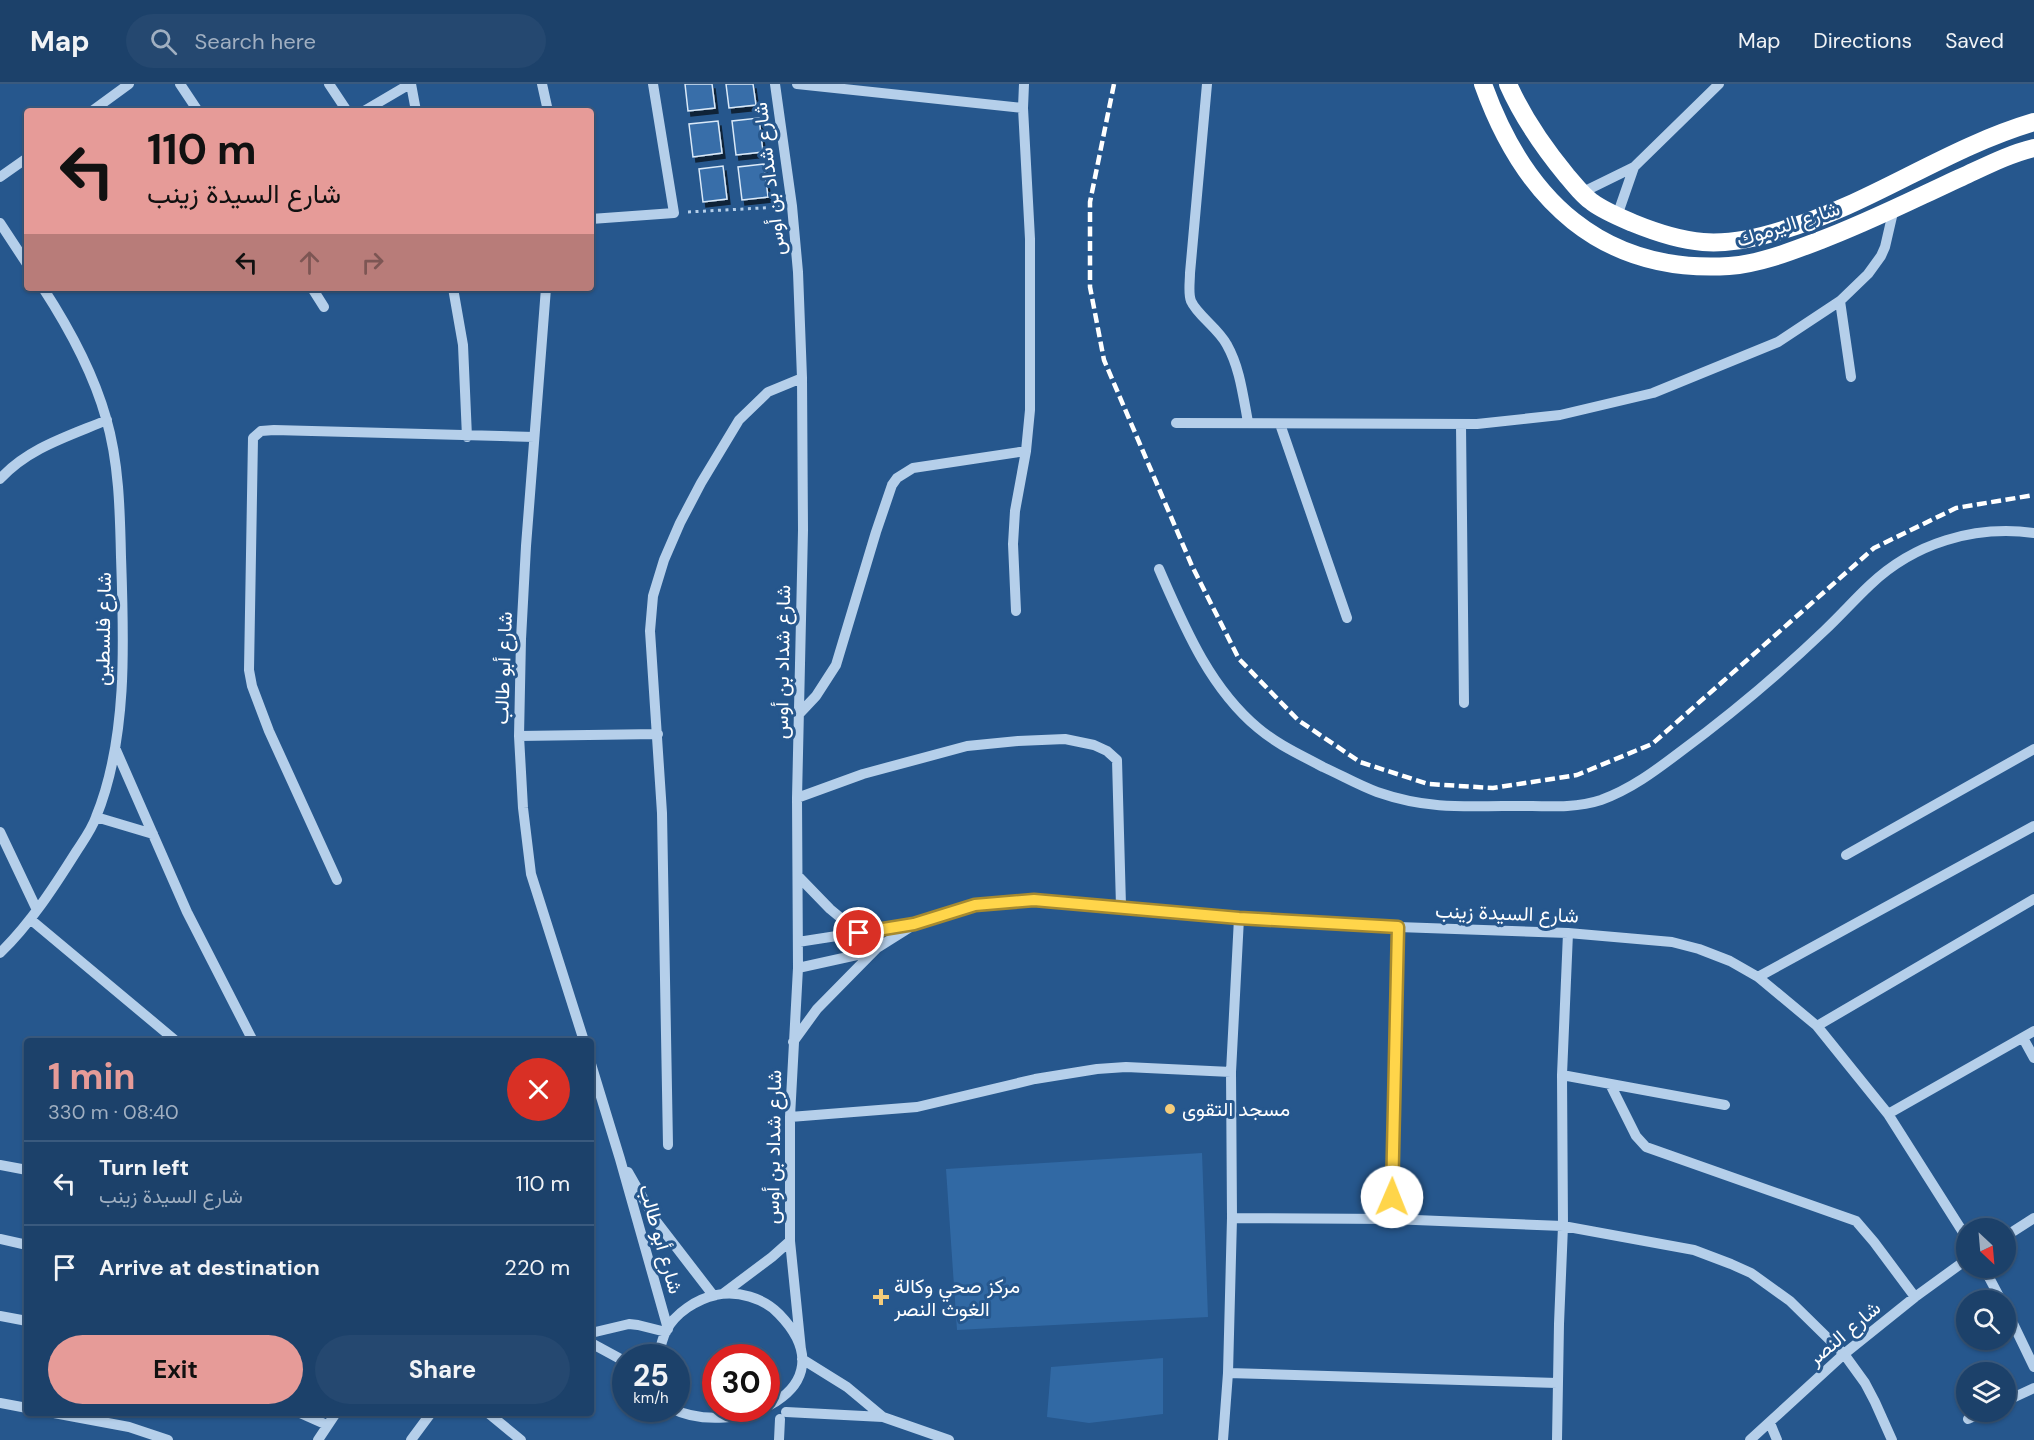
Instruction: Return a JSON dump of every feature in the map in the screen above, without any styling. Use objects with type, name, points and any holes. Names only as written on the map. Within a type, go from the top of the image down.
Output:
[{"type":"highway","name":"شارع اليرموك","points":[[1483,84],[1503,131],[1536,185],[1553,205],[1590,234],[1628,253],[1678,266],[1730,266],[1747,263],[1822,240],[1988,165],[2034,148]]},
{"type":"highway","name":"شارع اليرموك","points":[[1508,84],[1547,152],[1581,194],[1617,216],[1656,233],[1703,242],[1724,242],[1770,234],[1841,210],[1966,147],[2034,122]]},
{"type":"street","points":[[96,108],[129,84]]},
{"type":"street","points":[[180,84],[196,108]]},
{"type":"street","points":[[329,84],[345,108]]},
{"type":"street","points":[[369,108],[410,84],[415,108]]},
{"type":"street","points":[[542,84],[547,108]]},
{"type":"street","points":[[594,219],[674,213],[653,84]]},
{"type":"street","name":"شارع شداد بن أوس","points":[[775,84],[792,206],[798,272],[802,378],[803,530],[797,798],[798,968],[790,1117],[790,1241],[802,1354],[799,1387],[780,1417]]},
{"type":"street","points":[[797,84],[1023,108]]},
{"type":"street","points":[[1016,610],[1013,544],[1030,410],[1030,239],[1023,108],[1024,84]]},
{"type":"street","points":[[1206,84],[1190,296],[1193,305],[1223,337],[1228,346],[1236,366],[1248,422]]},
{"type":"street","points":[[1581,194],[1634,167],[1719,84]]},
{"type":"street","points":[[0,177],[24,160]]},
{"type":"street","points":[[1617,216],[1634,167]]},
{"type":"street","points":[[1176,423],[1461,425],[1496,423],[1560,415],[1653,393],[1778,342],[1840,301],[1868,274],[1881,256],[1894,208]]},
{"type":"street","points":[[0,223],[24,259]]},
{"type":"street","name":"شارع فلسطين","points":[[0,953],[33,914],[70,862],[96,817],[116,750],[122,663],[120,501],[107,420],[91,375],[44,291]]},
{"type":"street","points":[[314,291],[324,307]]},
{"type":"street","points":[[454,291],[463,345],[467,437]]},
{"type":"street","name":"شارع أبو طالب","points":[[546,291],[521,639],[519,736],[523,808],[531,874],[583,1038]]},
{"type":"street","points":[[1840,301],[1851,377]]},
{"type":"street","points":[[668,1145],[662,813],[652,658],[653,597],[664,560],[680,523],[739,420],[768,392],[802,378]]},
{"type":"street","points":[[0,479],[20,459],[107,420]]},
{"type":"street","points":[[1280,424],[1347,618]]},
{"type":"street","points":[[1461,425],[1464,703]]},
{"type":"street","points":[[337,880],[269,731],[252,686],[249,660],[253,438],[261,430],[534,437]]},
{"type":"street","points":[[800,713],[816,696],[836,665],[876,532],[897,478],[913,468],[1026,451]]},
{"type":"street","points":[[1160,569],[1184,626],[1210,672],[1238,709],[1277,742],[1364,787],[1416,804],[1436,807],[1556,806],[1601,800],[1644,779],[1704,735],[1826,629],[1871,584],[1916,551],[1942,541],[1988,531],[2009,530],[2034,533]]},
{"type":"street","points":[[519,736],[658,734]]},
{"type":"street","points":[[797,798],[863,774],[967,746],[1065,739],[1094,746],[1107,751],[1117,760],[1121,906]]},
{"type":"street","points":[[1845,855],[2034,749]]},
{"type":"street","points":[[116,750],[187,912],[251,1038]]},
{"type":"street","points":[[96,817],[153,834]]},
{"type":"street","points":[[1758,977],[2034,826]]},
{"type":"street","points":[[0,832],[33,914],[173,1038]]},
{"type":"street","points":[[798,876],[830,909],[859,933]]},
{"type":"street","points":[[1817,1026],[2034,899]]},
{"type":"street","name":"شارع السيدة زينب","points":[[798,942],[914,924],[963,908],[991,902],[1034,900],[1239,918],[1568,933],[1672,942],[1699,949],[1758,977],[1817,1026],[1842,1054],[1888,1114],[1956,1221]]},
{"type":"street","points":[[1223,1440],[1228,1373],[1232,1218],[1231,1072],[1239,918]]},
{"type":"street","name":"شارع السيدة زينب","points":[[798,968],[857,955],[877,948],[914,924]]},
{"type":"street","points":[[1391,1219],[1398,927]]},
{"type":"street","points":[[1557,1440],[1563,1226],[1562,1075],[1568,933]]},
{"type":"street","points":[[793,1042],[817,1009],[877,948]]},
{"type":"street","points":[[1888,1114],[2034,1031]]},
{"type":"street","points":[[2023,1038],[2034,1058]]},
{"type":"street","points":[[790,1117],[918,1107],[1035,1079],[1097,1069],[1126,1067],[1231,1072]]},
{"type":"street","name":"شارع أبو طالب","points":[[594,1074],[667,1330]]},
{"type":"street","points":[[1562,1075],[1725,1105]]},
{"type":"street","points":[[1610,1083],[1641,1144],[1696,1166],[1856,1221],[1915,1298]]},
{"type":"street","name":"شارع أبو طالب","points":[[620,1159],[656,1221],[682,1257],[718,1294]]},
{"type":"street","points":[[0,1165],[24,1169]]},
{"type":"street","points":[[1232,1218],[1391,1219],[1563,1226],[1694,1250],[1731,1263],[1770,1285],[1790,1301],[1844,1354],[1875,1402],[1892,1440]]},
{"type":"street","points":[[2016,1230],[2034,1218]]},
{"type":"street","points":[[0,1239],[24,1244]]},
{"type":"street","name":"شارع شداد بن أوس","points":[[667,1330],[687,1307],[718,1294],[790,1241]]},
{"type":"street","name":"شارع النصر","points":[[1750,1440],[1844,1354],[1956,1267]]},
{"type":"street","points":[[718,1294],[749,1296],[773,1307],[791,1326],[802,1354],[883,1417]]},
{"type":"street","points":[[0,1316],[24,1320]]},
{"type":"street","points":[[594,1332],[638,1324],[667,1330],[662,1344]]},
{"type":"street","points":[[2016,1330],[2034,1367]]},
{"type":"street","points":[[594,1345],[612,1354]]},
{"type":"street","points":[[1228,1373],[1557,1383]]},
{"type":"street","points":[[2016,1396],[2034,1388]]},
{"type":"street","points":[[0,1403],[24,1407]]},
{"type":"street","points":[[70,1416],[129,1427],[168,1440]]},
{"type":"street","points":[[307,1416],[327,1425]]},
{"type":"street","points":[[318,1440],[334,1416]]},
{"type":"street","points":[[411,1440],[429,1416]]},
{"type":"street","points":[[492,1416],[521,1440]]},
{"type":"street","points":[[780,1419],[883,1417],[949,1440]]},
{"type":"street","points":[[779,1422],[779,1440]]},
{"type":"street","points":[[1770,1423],[1777,1440]]},
{"type":"path","points":[[674,213],[792,206]]},
{"type":"shaded area","points":[[1202,1153],[1208,1317],[957,1330],[946,1169]]},
{"type":"shaded area","points":[[1163,1358],[1163,1414],[1089,1423],[1047,1417],[1051,1367]]},
{"type":"building","points":[[685,84],[712,84],[715,108],[688,111]]},
{"type":"building","points":[[726,84],[753,84],[756,105],[729,108]]},
{"type":"building","points":[[759,118],[763,152],[736,155],[732,121]]},
{"type":"building","points":[[718,121],[722,153],[693,157],[689,124]]},
{"type":"building","points":[[764,164],[768,197],[742,200],[738,167]]},
{"type":"building","points":[[723,166],[727,199],[703,202],[699,169]]},
{"type":"railway","points":[[1114,84],[1090,202],[1090,287],[1104,360],[1192,566],[1239,659],[1298,720],[1360,762],[1428,784],[1493,788],[1577,775],[1652,744],[1874,548],[1956,508],[2034,495]]},
{"type":"place","name":"مسجد التقوى","points":[[1170,1109]]},
{"type":"place","name":"مركز صحي وكالة الغوث النصر","points":[[881,1297]]},
{"type":"route","points":[[859,933],[914,924],[975,905],[1034,900],[1239,918],[1398,927],[1392,1197]]}]
